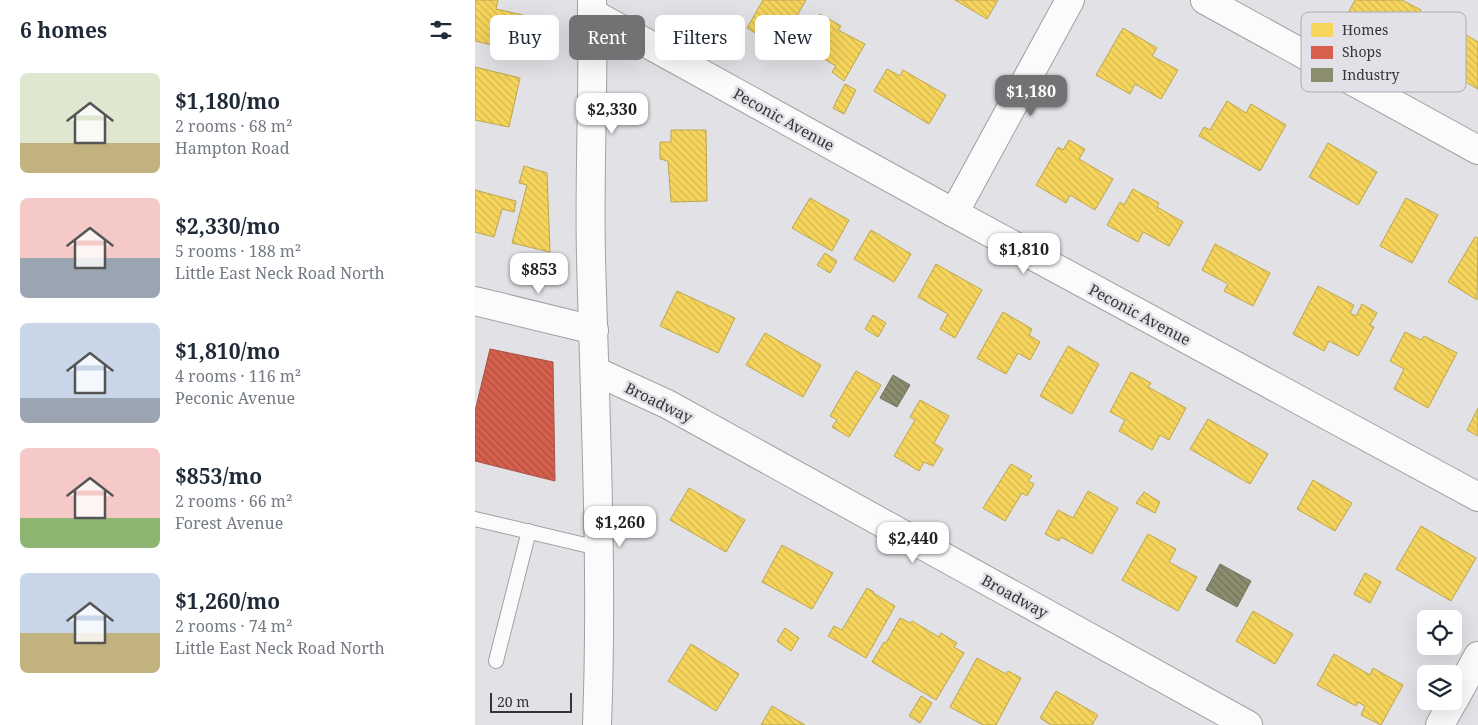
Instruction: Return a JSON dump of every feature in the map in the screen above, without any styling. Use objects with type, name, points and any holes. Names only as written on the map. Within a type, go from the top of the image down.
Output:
[{"type":"street","points":[[954,213],[1070,0]]},
{"type":"street","points":[[1205,0],[1301,53]]},
{"type":"street","points":[[592,6],[590,200],[595,371],[599,724]]},
{"type":"street","name":"Peconic Avenue","points":[[592,6],[954,213],[1478,497]]},
{"type":"street","points":[[1372,92],[1478,150]]},
{"type":"street","points":[[475,301],[594,330]]},
{"type":"street","name":"Broadway","points":[[595,371],[667,404],[1248,725]]},
{"type":"street","points":[[1462,684],[1478,656]]},
{"type":"street","points":[[1440,725],[1448,710]]},
{"type":"lane","points":[[475,519],[598,548]]},
{"type":"lane","points":[[496,661],[529,532]]},
{"type":"building: Homes","points":[[475,0],[498,0],[496,9],[523,15],[490,15],[490,44],[475,41]]},
{"type":"building: Homes","points":[[763,0],[806,0],[797,15],[755,15],[755,33],[747,28]]},
{"type":"building: Homes","points":[[955,0],[998,0],[987,19]]},
{"type":"building: Homes","points":[[1355,0],[1402,0],[1421,10],[1420,12],[1349,11]]},
{"type":"building: Homes","points":[[830,20],[841,26],[838,30],[865,44],[844,81],[832,72],[836,66],[826,60],[830,60]]},
{"type":"building: Homes","points":[[1123,28],[1157,48],[1152,56],[1178,70],[1161,99],[1135,84],[1130,94],[1096,75]]},
{"type":"building: Homes","points":[[1466,35],[1478,42],[1478,89],[1466,82]]},
{"type":"building: Homes","points":[[475,67],[520,78],[509,127],[475,120]]},
{"type":"building: Homes","points":[[887,69],[900,76],[903,70],[946,95],[929,124],[874,91]]},
{"type":"building: Homes","points":[[845,84],[856,90],[844,114],[833,108]]},
{"type":"building: Homes","points":[[1227,101],[1246,113],[1251,104],[1286,125],[1260,171],[1199,136],[1204,127],[1210,130]]},
{"type":"building: Homes","points":[[671,130],[706,130],[707,201],[671,202],[668,161],[660,159],[660,142],[671,142]]},
{"type":"building: Homes","points":[[1069,140],[1085,149],[1079,159],[1113,179],[1095,210],[1070,195],[1066,203],[1036,185],[1058,147],[1063,150]]},
{"type":"building: Homes","points":[[1328,143],[1377,172],[1358,205],[1309,177]]},
{"type":"building: Homes","points":[[524,166],[547,173],[550,252],[512,243],[527,185],[519,183]]},
{"type":"building: Homes","points":[[1133,189],[1159,203],[1157,207],[1183,222],[1169,246],[1143,232],[1138,242],[1107,225],[1120,202],[1124,205]]},
{"type":"building: Homes","points":[[475,190],[516,201],[514,212],[502,209],[494,237],[475,232]]},
{"type":"building: Homes","points":[[810,198],[849,220],[832,251],[792,228]]},
{"type":"building: Homes","points":[[1406,198],[1438,215],[1412,263],[1380,246]]},
{"type":"building: Homes","points":[[871,230],[911,254],[894,282],[854,259]]},
{"type":"building: Homes","points":[[1475,237],[1478,238],[1477,300],[1448,282]]},
{"type":"building: Homes","points":[[1215,244],[1270,273],[1253,306],[1224,291],[1228,284],[1202,270]]},
{"type":"building: Homes","points":[[825,253],[837,261],[830,273],[817,265]]},
{"type":"building: Homes","points":[[936,264],[982,290],[955,338],[940,329],[948,314],[918,297]]},
{"type":"building: Homes","points":[[1318,286],[1354,305],[1350,313],[1356,316],[1362,304],[1377,313],[1370,325],[1374,327],[1358,356],[1329,341],[1324,351],[1293,334]]},
{"type":"building: Homes","points":[[677,291],[735,318],[718,353],[660,326]]},
{"type":"building: Homes","points":[[1003,312],[1032,329],[1029,335],[1040,342],[1030,360],[1018,353],[1006,374],[977,358]]},
{"type":"building: Homes","points":[[873,315],[886,323],[878,337],[865,329]]},
{"type":"building: Homes","points":[[1405,332],[1421,340],[1424,336],[1457,353],[1428,408],[1394,389],[1404,369],[1390,361]]},
{"type":"building: Homes","points":[[765,333],[821,365],[803,397],[746,365]]},
{"type":"building: Homes","points":[[1068,346],[1099,364],[1072,414],[1040,396]]},
{"type":"building: Homes","points":[[856,371],[881,385],[849,437],[832,427],[837,420],[830,416]]},
{"type":"building: Homes","points":[[1131,372],[1151,383],[1148,387],[1186,408],[1169,440],[1160,435],[1152,450],[1119,431],[1125,420],[1110,412]]},
{"type":"building: Homes","points":[[920,400],[949,416],[934,443],[943,449],[933,466],[924,462],[919,471],[894,456],[915,420],[910,417]]},
{"type":"building: Homes","points":[[1478,408],[1478,436],[1467,430]]},
{"type":"building: Homes","points":[[1208,419],[1268,454],[1250,484],[1190,449]]},
{"type":"building: Homes","points":[[1011,464],[1032,476],[1028,481],[1034,484],[1027,496],[1022,493],[1005,521],[983,508]]},
{"type":"building: Homes","points":[[1313,480],[1352,503],[1335,531],[1297,509]]},
{"type":"building: Homes","points":[[689,488],[745,520],[726,552],[670,520]]},
{"type":"building: Homes","points":[[1088,491],[1118,508],[1092,554],[1061,537],[1059,541],[1045,534],[1058,510],[1073,518]]},
{"type":"building: Homes","points":[[1144,492],[1160,502],[1155,513],[1136,503]]},
{"type":"building: Homes","points":[[1421,526],[1476,558],[1451,601],[1396,569]]},
{"type":"building: Homes","points":[[1148,534],[1176,549],[1169,562],[1197,577],[1178,611],[1122,580]]},
{"type":"building: Homes","points":[[782,545],[833,573],[812,609],[762,582]]},
{"type":"building: Homes","points":[[1365,573],[1381,582],[1370,603],[1354,594]]},
{"type":"building: Homes","points":[[867,588],[895,606],[866,658],[828,636],[834,626],[842,630]]},
{"type":"building: Homes","points":[[1253,611],[1293,634],[1275,664],[1236,641]]},
{"type":"building: Homes","points":[[900,618],[910,623],[912,621],[939,637],[941,633],[957,643],[954,647],[964,653],[936,700],[872,662],[884,642],[886,643]]},
{"type":"building: Homes","points":[[785,628],[799,638],[791,651],[777,641]]},
{"type":"building: Homes","points":[[691,644],[739,674],[716,711],[668,681]]},
{"type":"building: Homes","points":[[1334,654],[1370,675],[1373,668],[1403,685],[1381,725],[1361,715],[1365,706],[1358,702],[1356,706],[1317,685]]},
{"type":"building: Homes","points":[[977,658],[1006,674],[1008,671],[1021,678],[996,725],[983,725],[950,707]]},
{"type":"building: Homes","points":[[1056,691],[1098,715],[1092,725],[1051,725],[1040,718]]},
{"type":"building: Homes","points":[[921,696],[932,703],[920,723],[909,716]]},
{"type":"building: Homes","points":[[772,706],[805,725],[761,725]]},
{"type":"building: Shops","points":[[490,349],[553,362],[555,481],[475,461],[475,411]]},
{"type":"building: Industry","points":[[893,375],[910,385],[897,407],[880,398]]},
{"type":"building: Industry","points":[[1220,564],[1251,581],[1237,607],[1206,590]]}]
